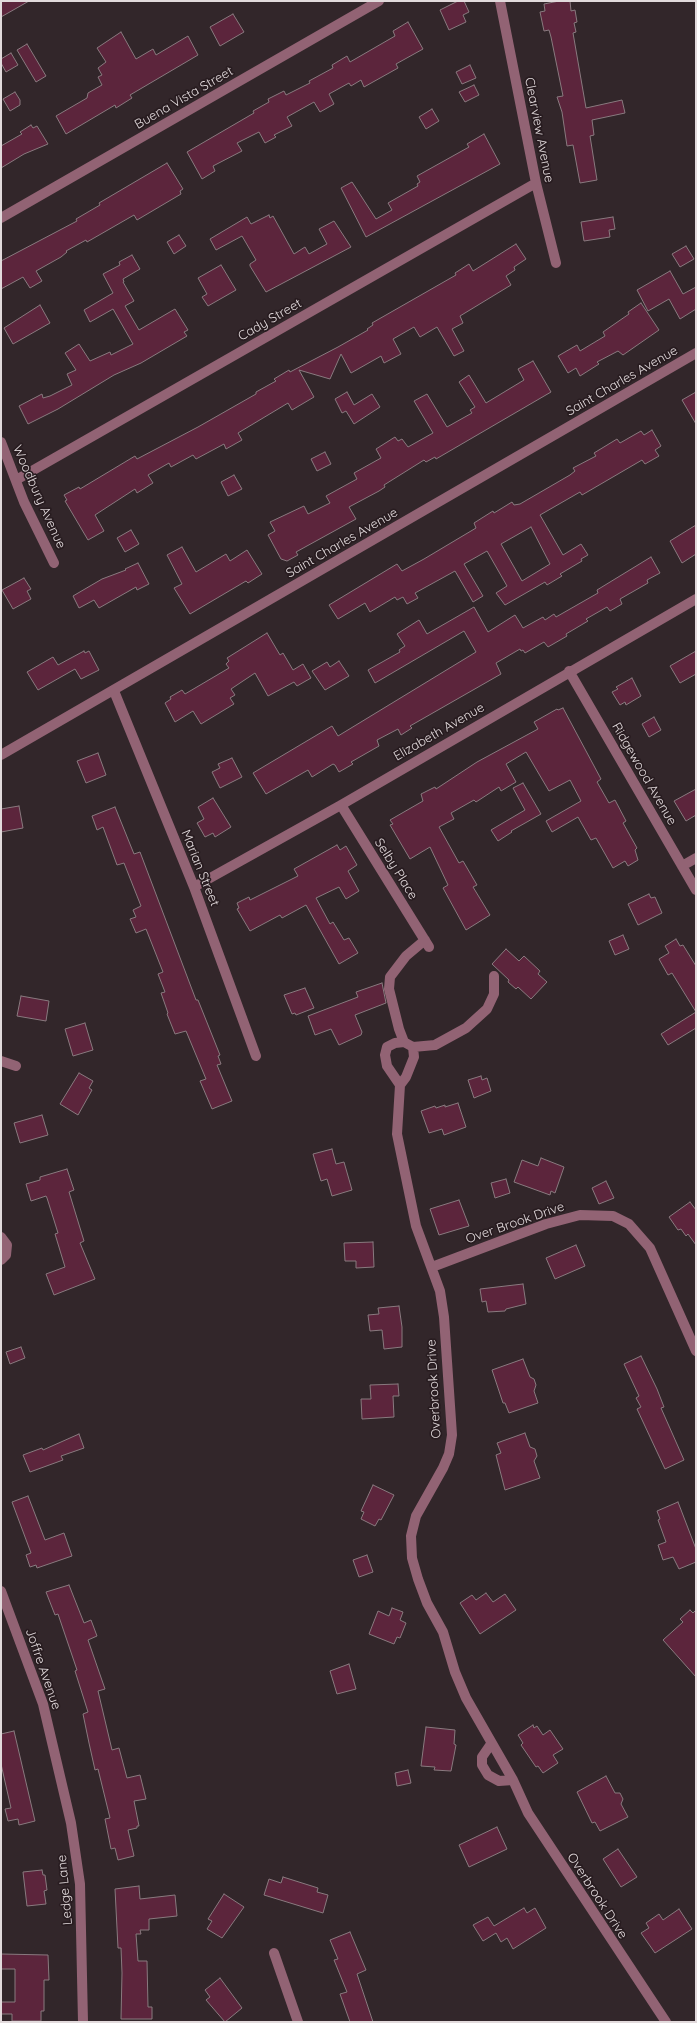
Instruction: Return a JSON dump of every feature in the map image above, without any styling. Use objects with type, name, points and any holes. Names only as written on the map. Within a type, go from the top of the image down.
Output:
[{"type":"street","name":"Buena Vista Street","points":[[1,218],[379,1]]},
{"type":"street","name":"Clearview Avenue","points":[[500,1],[536,183],[556,263]]},
{"type":"street","name":"Cady Street","points":[[16,480],[536,183]]},
{"type":"street","name":"Saint Charles Avenue","points":[[1,755],[696,353]]},
{"type":"street","name":"Woodbury Avenue","points":[[1,442],[24,502],[54,563]]},
{"type":"street","name":"Elizabeth Avenue","points":[[194,887],[341,805],[696,599]]},
{"type":"street","name":"Ridgewood Avenue","points":[[570,671],[696,890]]},
{"type":"street","name":"Marian Street","points":[[114,691],[194,887],[256,1056]]},
{"type":"street","name":"Selby Place","points":[[341,805],[427,944],[406,956],[390,977],[389,988],[399,1029],[409,1045]]},
{"type":"street","points":[[682,866],[696,858]]},
{"type":"street","points":[[409,1045],[414,1056],[406,1077],[400,1085],[387,1066],[384,1055],[387,1047],[395,1043],[409,1045],[435,1045],[466,1028],[487,1009],[494,994],[494,976]]},
{"type":"street","points":[[1,1061],[16,1066]]},
{"type":"street","name":"Overbrook Drive","points":[[400,1085],[397,1134],[416,1226],[440,1291],[444,1317],[452,1435],[449,1454],[443,1468],[416,1516],[411,1536],[412,1558],[427,1603],[442,1632],[463,1692],[513,1780],[528,1813],[666,2022]]},
{"type":"street","name":"Over Brook Drive","points":[[432,1267],[546,1224],[580,1214],[613,1216],[629,1224],[650,1248],[696,1351]]},
{"type":"street","points":[[1,1237],[7,1245],[6,1255],[1,1260]]},
{"type":"street","name":"Joffre Avenue","points":[[1,1591],[43,1704],[55,1757]]},
{"type":"street","points":[[492,1744],[482,1757],[482,1765],[488,1776],[499,1781],[513,1780]]},
{"type":"street","name":"Ledge Lane","points":[[55,1757],[71,1823],[80,1884],[83,2022]]},
{"type":"street","points":[[274,1953],[298,2022]]},
{"type":"building","points":[[1,1],[29,1],[1,17]]},
{"type":"building","points":[[458,1],[464,1],[469,12],[463,15],[466,22],[449,30],[440,10]]},
{"type":"building","points":[[559,1],[570,1],[571,11],[575,10],[577,22],[574,23],[576,32],[573,33],[586,108],[622,100],[625,113],[592,120],[594,135],[590,136],[597,180],[580,183],[573,145],[567,146],[562,112],[557,97],[563,96],[551,37],[549,30],[544,31],[540,12],[545,11],[544,4]]},
{"type":"building","points":[[233,14],[244,32],[220,46],[210,27]]},
{"type":"building","points":[[408,22],[423,49],[396,64],[398,68],[364,87],[361,80],[351,86],[349,83],[329,94],[334,104],[320,112],[314,102],[287,117],[292,126],[274,135],[276,137],[265,143],[259,132],[237,143],[242,151],[213,166],[215,171],[202,179],[187,152],[254,113],[253,111],[269,102],[268,99],[284,91],[286,95],[310,83],[309,81],[333,68],[332,65],[347,56],[350,62],[395,36],[393,31]]},
{"type":"building","points":[[121,32],[136,59],[153,49],[156,55],[188,36],[198,55],[130,95],[132,98],[116,108],[115,105],[66,134],[56,116],[87,98],[88,93],[102,85],[98,77],[102,75],[98,68],[106,62],[97,48]]},
{"type":"building","points":[[27,44],[46,76],[36,82],[17,50]]},
{"type":"building","points":[[11,53],[18,65],[6,72],[1,63],[1,59]]},
{"type":"building","points":[[470,65],[476,78],[462,84],[456,72]]},
{"type":"building","points":[[474,85],[479,95],[465,102],[459,92]]},
{"type":"building","points":[[15,92],[20,100],[20,105],[10,111],[3,99]]},
{"type":"building","points":[[432,109],[439,121],[426,129],[419,117]]},
{"type":"building","points":[[31,125],[33,128],[37,126],[48,144],[24,154],[1,168],[1,146],[22,134],[20,132]]},
{"type":"building","points":[[484,134],[500,164],[366,237],[341,188],[352,182],[376,219],[392,210],[388,203],[418,186],[417,184],[420,182],[417,176],[469,147],[467,144]]},
{"type":"building","points":[[167,163],[183,189],[180,191],[181,194],[137,220],[134,215],[87,242],[86,240],[66,251],[67,252],[61,257],[36,271],[42,281],[30,288],[23,277],[1,289],[1,261],[77,221],[76,219],[100,205],[99,203]]},
{"type":"building","points":[[269,215],[270,218],[273,216],[294,254],[305,247],[309,254],[327,244],[319,229],[334,221],[351,247],[266,292],[250,266],[250,264],[256,260],[242,236],[216,250],[210,239],[247,217],[251,224]]},
{"type":"building","points":[[613,217],[615,229],[609,230],[610,237],[584,241],[581,222]]},
{"type":"building","points":[[179,235],[186,246],[174,254],[167,242]]},
{"type":"building","points":[[516,244],[526,259],[514,267],[515,270],[506,276],[511,285],[460,316],[463,323],[452,329],[464,351],[454,356],[437,327],[420,337],[414,327],[393,339],[401,354],[384,363],[381,356],[351,373],[341,354],[330,379],[299,370],[314,397],[292,410],[288,403],[238,433],[242,440],[226,449],[224,444],[196,459],[193,455],[171,467],[169,463],[148,475],[153,483],[137,493],[135,489],[95,515],[104,531],[88,540],[65,501],[67,500],[64,495],[79,487],[80,489],[135,456],[137,459],[198,427],[256,394],[256,392],[276,381],[274,379],[289,370],[290,372],[368,330],[367,329],[373,325],[372,323],[456,275],[455,273],[469,264],[473,271]]},
{"type":"building","points":[[686,246],[694,259],[680,267],[672,254]]},
{"type":"building","points":[[132,255],[140,269],[123,279],[123,282],[134,301],[125,306],[139,330],[175,309],[188,330],[184,332],[187,336],[141,363],[114,375],[58,409],[28,424],[19,406],[42,394],[43,398],[50,396],[72,385],[67,374],[76,370],[65,353],[79,344],[90,361],[110,352],[111,355],[133,344],[113,309],[90,322],[84,310],[113,293],[103,274],[120,265],[119,262]]},
{"type":"building","points":[[221,265],[236,290],[208,306],[202,297],[207,294],[198,278]]},
{"type":"building","points":[[670,271],[683,294],[696,287],[696,309],[680,319],[669,299],[648,311],[637,290]]},
{"type":"building","points":[[641,303],[659,330],[623,355],[618,351],[597,362],[599,364],[580,376],[576,368],[568,373],[558,356],[577,345],[580,351],[605,336],[603,332],[629,314],[628,312]]},
{"type":"building","points":[[40,305],[50,323],[13,344],[4,328]]},
{"type":"building","points":[[533,361],[551,392],[436,459],[435,457],[426,462],[424,460],[384,485],[385,487],[379,491],[349,507],[356,519],[296,552],[298,555],[287,561],[281,559],[268,535],[275,531],[270,522],[304,506],[308,514],[330,503],[326,496],[357,479],[354,473],[381,458],[376,449],[395,437],[398,441],[402,439],[408,447],[433,433],[414,401],[427,394],[447,427],[472,413],[470,410],[475,407],[459,382],[469,375],[486,403],[524,380],[518,369]]},
{"type":"building","points":[[347,392],[354,405],[372,394],[380,407],[354,424],[346,411],[342,413],[335,399]]},
{"type":"building","points":[[696,392],[696,424],[682,400]]},
{"type":"building","points":[[652,430],[661,446],[655,450],[659,456],[645,464],[642,460],[582,495],[580,492],[540,515],[563,555],[581,544],[588,555],[581,559],[582,561],[560,574],[562,576],[547,585],[545,582],[505,605],[496,593],[507,586],[487,551],[464,564],[483,596],[473,602],[455,571],[415,593],[418,598],[407,604],[403,597],[397,600],[395,597],[370,612],[365,603],[338,619],[329,605],[397,564],[402,571],[424,559],[476,528],[474,523],[493,511],[494,513],[512,502],[514,505],[520,504],[570,475],[575,471],[573,468],[596,456],[594,453],[617,439],[620,443],[641,431],[644,435]],"holes":[[[531,527],[550,564],[522,581],[501,544]]]},
{"type":"building","points":[[325,452],[331,464],[317,471],[311,459]]},
{"type":"building","points":[[234,475],[242,489],[228,496],[221,482]]},
{"type":"building","points":[[696,525],[696,554],[682,563],[670,541]]},
{"type":"building","points":[[131,530],[139,544],[125,552],[117,538]]},
{"type":"building","points":[[182,547],[196,572],[226,554],[230,561],[247,550],[262,574],[248,583],[246,581],[190,614],[174,588],[182,584],[167,555]]},
{"type":"building","points":[[651,557],[660,573],[647,580],[648,583],[620,599],[622,604],[610,611],[607,607],[586,619],[588,621],[548,647],[544,642],[525,653],[520,649],[496,663],[501,674],[410,726],[412,728],[401,735],[398,729],[377,740],[379,746],[351,762],[353,764],[339,772],[333,764],[312,777],[308,770],[266,794],[253,773],[332,726],[338,736],[476,652],[464,631],[375,683],[368,670],[400,652],[399,650],[405,646],[397,634],[419,620],[427,634],[474,607],[488,632],[515,615],[523,628],[543,617],[545,620],[554,614],[556,617],[598,593],[597,590]]},
{"type":"building","points":[[138,563],[149,584],[137,590],[136,587],[99,608],[94,600],[79,608],[73,596],[102,579],[126,570],[125,569]]},
{"type":"building","points":[[24,578],[31,589],[27,591],[31,599],[13,609],[2,590]]},
{"type":"building","points":[[267,633],[280,655],[283,653],[293,670],[303,664],[311,678],[297,686],[294,682],[268,696],[255,673],[231,689],[235,695],[230,698],[234,704],[201,724],[193,711],[175,722],[165,703],[171,699],[170,697],[182,690],[185,694],[229,668],[226,664],[229,661],[227,658]]},
{"type":"building","points":[[84,651],[85,653],[89,651],[99,670],[81,679],[75,669],[38,690],[27,672],[53,657],[58,665]]},
{"type":"building","points":[[696,651],[696,674],[680,683],[670,666]]},
{"type":"building","points":[[339,661],[349,676],[325,690],[312,671],[327,662],[330,667]]},
{"type":"building","points":[[632,678],[641,696],[626,705],[625,702],[620,705],[612,692],[618,689],[616,687]]},
{"type":"building","points":[[563,708],[601,779],[597,782],[609,803],[615,800],[626,821],[623,823],[637,848],[635,850],[638,860],[628,866],[625,861],[613,868],[596,838],[591,840],[578,817],[552,832],[546,821],[581,801],[570,780],[549,791],[526,752],[506,764],[516,782],[501,791],[499,787],[476,802],[474,800],[451,813],[454,819],[439,827],[459,863],[463,861],[477,885],[473,887],[490,915],[466,930],[443,888],[448,885],[430,847],[410,859],[390,825],[393,824],[390,820],[423,801],[421,794],[435,787],[436,789],[477,762],[538,729],[534,722],[557,709]]},
{"type":"building","points":[[654,717],[661,730],[649,737],[642,724]]},
{"type":"building","points":[[98,753],[106,775],[86,783],[77,761]]},
{"type":"building","points":[[232,758],[242,777],[220,788],[212,772],[220,768],[218,764]]},
{"type":"building","points":[[523,783],[541,814],[511,831],[512,832],[498,841],[491,830],[525,810],[513,788]]},
{"type":"building","points":[[696,789],[696,815],[686,821],[674,801]]},
{"type":"building","points":[[213,798],[231,827],[215,837],[213,833],[205,837],[197,823],[204,819],[198,807]]},
{"type":"building","points":[[19,806],[23,828],[1,832],[1,809]]},
{"type":"building","points":[[115,807],[134,854],[140,852],[196,1000],[198,1000],[220,1055],[218,1056],[221,1064],[217,1065],[232,1101],[212,1109],[200,1081],[206,1079],[186,1031],[175,1034],[167,1014],[168,1013],[161,993],[165,992],[158,974],[163,972],[146,929],[136,933],[130,919],[136,917],[133,910],[141,906],[124,863],[117,865],[103,827],[97,830],[92,816]]},
{"type":"building","points":[[337,845],[340,850],[346,846],[357,865],[348,871],[359,891],[346,899],[339,887],[316,898],[330,924],[333,922],[344,940],[349,938],[358,953],[339,964],[306,905],[282,918],[280,915],[250,931],[237,909],[239,908],[237,903],[249,897],[250,900],[298,876],[294,869]]},
{"type":"building","points":[[649,894],[651,898],[655,897],[662,913],[638,925],[628,904]]},
{"type":"building","points":[[623,935],[629,949],[615,955],[609,941]]},
{"type":"building","points":[[676,939],[680,946],[683,945],[696,966],[696,1012],[672,973],[668,975],[659,959],[669,953],[665,946]]},
{"type":"building","points":[[506,949],[519,961],[524,956],[540,971],[538,974],[547,982],[531,999],[518,987],[516,989],[508,982],[509,980],[492,964]]},
{"type":"building","points":[[382,983],[386,1003],[355,1015],[362,1032],[361,1035],[339,1045],[331,1029],[315,1035],[308,1016],[358,997],[356,992]]},
{"type":"building","points":[[305,988],[314,1008],[296,1015],[295,1013],[292,1014],[284,995]]},
{"type":"building","points":[[21,996],[49,1001],[46,1021],[17,1016]]},
{"type":"building","points":[[696,1012],[696,1028],[668,1045],[661,1034]]},
{"type":"building","points":[[85,1023],[93,1050],[73,1056],[65,1029]]},
{"type":"building","points":[[79,1073],[93,1081],[89,1088],[92,1090],[78,1115],[60,1104]]},
{"type":"building","points":[[481,1076],[482,1080],[487,1078],[491,1091],[474,1098],[468,1080]]},
{"type":"building","points":[[458,1103],[466,1127],[444,1135],[442,1129],[429,1133],[421,1111],[435,1106],[436,1108],[445,1105],[445,1107]]},
{"type":"building","points":[[42,1115],[48,1135],[20,1143],[14,1123]]},
{"type":"building","points":[[332,1149],[336,1164],[344,1162],[352,1190],[332,1196],[327,1179],[321,1181],[313,1154]]},
{"type":"building","points":[[541,1158],[564,1167],[555,1193],[551,1191],[550,1195],[514,1182],[522,1160],[538,1166]]},
{"type":"building","points":[[67,1169],[74,1190],[69,1192],[84,1241],[80,1243],[95,1279],[54,1295],[46,1274],[65,1267],[55,1234],[58,1233],[46,1196],[31,1201],[26,1184],[40,1180],[40,1177]]},
{"type":"building","points":[[506,1179],[510,1193],[495,1198],[491,1183]]},
{"type":"building","points":[[606,1181],[614,1198],[599,1204],[592,1188]]},
{"type":"building","points":[[459,1200],[469,1226],[439,1235],[430,1209]]},
{"type":"building","points":[[690,1202],[696,1210],[696,1245],[688,1234],[686,1236],[681,1229],[678,1230],[669,1217]]},
{"type":"building","points":[[373,1242],[374,1267],[356,1268],[356,1261],[345,1261],[344,1243]]},
{"type":"building","points":[[576,1245],[585,1266],[555,1279],[546,1258]]},
{"type":"building","points":[[523,1284],[526,1304],[506,1309],[505,1311],[488,1312],[486,1301],[482,1302],[480,1289]]},
{"type":"building","points":[[399,1306],[402,1327],[402,1347],[384,1349],[382,1330],[370,1331],[368,1315],[379,1314],[378,1308]]},
{"type":"building","points":[[21,1347],[25,1358],[10,1364],[6,1352]]},
{"type":"building","points":[[641,1356],[657,1389],[664,1407],[661,1408],[684,1460],[665,1469],[637,1409],[641,1407],[636,1398],[639,1396],[624,1364]]},
{"type":"building","points":[[523,1359],[530,1377],[534,1379],[536,1385],[534,1391],[538,1403],[509,1413],[505,1403],[503,1403],[492,1370]]},
{"type":"building","points":[[398,1384],[399,1396],[393,1396],[394,1417],[362,1419],[361,1399],[371,1399],[370,1385]]},
{"type":"building","points":[[525,1433],[530,1447],[535,1449],[537,1456],[534,1461],[540,1478],[505,1490],[496,1455],[501,1453],[497,1443]]},
{"type":"building","points":[[79,1434],[84,1448],[61,1456],[63,1460],[30,1472],[23,1455],[42,1448],[43,1450]]},
{"type":"building","points":[[373,1485],[394,1495],[381,1520],[379,1519],[375,1526],[361,1519],[364,1512],[361,1511]]},
{"type":"building","points":[[28,1496],[45,1540],[64,1533],[72,1556],[37,1568],[36,1565],[30,1567],[26,1555],[31,1553],[12,1502]]},
{"type":"building","points":[[678,1502],[696,1549],[696,1562],[679,1569],[673,1557],[663,1560],[658,1545],[666,1542],[658,1520],[660,1519],[657,1511]]},
{"type":"building","points":[[367,1555],[373,1572],[359,1577],[353,1560]]},
{"type":"building","points":[[69,1585],[84,1623],[91,1620],[97,1636],[88,1640],[105,1689],[98,1691],[112,1750],[119,1748],[127,1778],[140,1775],[146,1799],[134,1801],[139,1826],[128,1830],[134,1856],[118,1860],[115,1848],[111,1849],[105,1819],[110,1818],[98,1769],[95,1770],[83,1714],[88,1712],[75,1671],[77,1670],[58,1614],[55,1615],[46,1592]]},
{"type":"building","points":[[486,1593],[493,1602],[505,1594],[516,1610],[480,1634],[460,1603],[472,1595],[476,1600]]},
{"type":"building","points":[[392,1608],[403,1612],[400,1620],[406,1623],[400,1638],[397,1637],[394,1644],[369,1634],[378,1611],[389,1616]]},
{"type":"building","points":[[690,1610],[693,1613],[696,1610],[696,1677],[663,1640],[683,1622],[680,1619]]},
{"type":"building","points":[[349,1664],[356,1689],[337,1694],[330,1671]]},
{"type":"building","points":[[533,1725],[534,1728],[537,1726],[543,1735],[550,1730],[563,1749],[553,1755],[558,1763],[543,1773],[538,1766],[536,1767],[521,1745],[523,1743],[518,1735]]},
{"type":"building","points":[[426,1727],[455,1730],[454,1744],[456,1745],[451,1771],[434,1770],[435,1767],[421,1766]]},
{"type":"building","points":[[14,1731],[35,1821],[19,1825],[18,1819],[8,1821],[5,1809],[11,1808],[1,1764],[1,1734]]},
{"type":"building","points":[[408,1770],[411,1783],[397,1786],[395,1773]]},
{"type":"building","points":[[606,1776],[615,1793],[620,1793],[623,1799],[621,1804],[628,1817],[600,1831],[595,1822],[592,1823],[577,1792]]},
{"type":"building","points":[[497,1827],[507,1849],[469,1867],[459,1845]]},
{"type":"building","points":[[618,1849],[637,1877],[621,1887],[603,1859]]},
{"type":"building","points":[[42,1870],[43,1875],[45,1875],[47,1890],[44,1891],[46,1904],[27,1906],[23,1872]]},
{"type":"building","points":[[283,1877],[318,1888],[317,1892],[328,1895],[323,1913],[264,1895],[269,1879],[281,1883]]},
{"type":"building","points":[[139,1886],[140,1899],[175,1895],[177,1916],[149,1919],[149,1930],[140,1930],[141,1934],[136,1934],[138,1961],[147,1961],[148,2007],[152,2007],[152,2019],[121,2019],[121,1948],[118,1948],[115,1889]]},
{"type":"building","points":[[224,1894],[244,1907],[222,1938],[207,1929],[212,1921],[208,1919]]},
{"type":"building","points":[[524,1908],[527,1913],[535,1908],[546,1928],[513,1949],[507,1938],[501,1942],[496,1933],[483,1941],[473,1925],[488,1917],[494,1926]]},
{"type":"building","points":[[679,1909],[692,1929],[655,1953],[641,1933],[649,1928],[646,1923],[659,1914],[663,1920]]},
{"type":"building","points":[[350,1932],[366,1970],[357,1974],[373,2022],[350,2022],[340,1994],[347,1992],[334,1960],[338,1959],[330,1940]]},
{"type":"building","points":[[1,1954],[48,1955],[49,1980],[44,1980],[44,2011],[41,2011],[41,2021],[12,2021],[12,2014],[1,2014],[1,2002],[15,2002],[15,1969],[1,1969]]},
{"type":"building","points":[[220,1978],[242,2008],[225,2022],[206,2000],[210,1997],[205,1990]]}]
